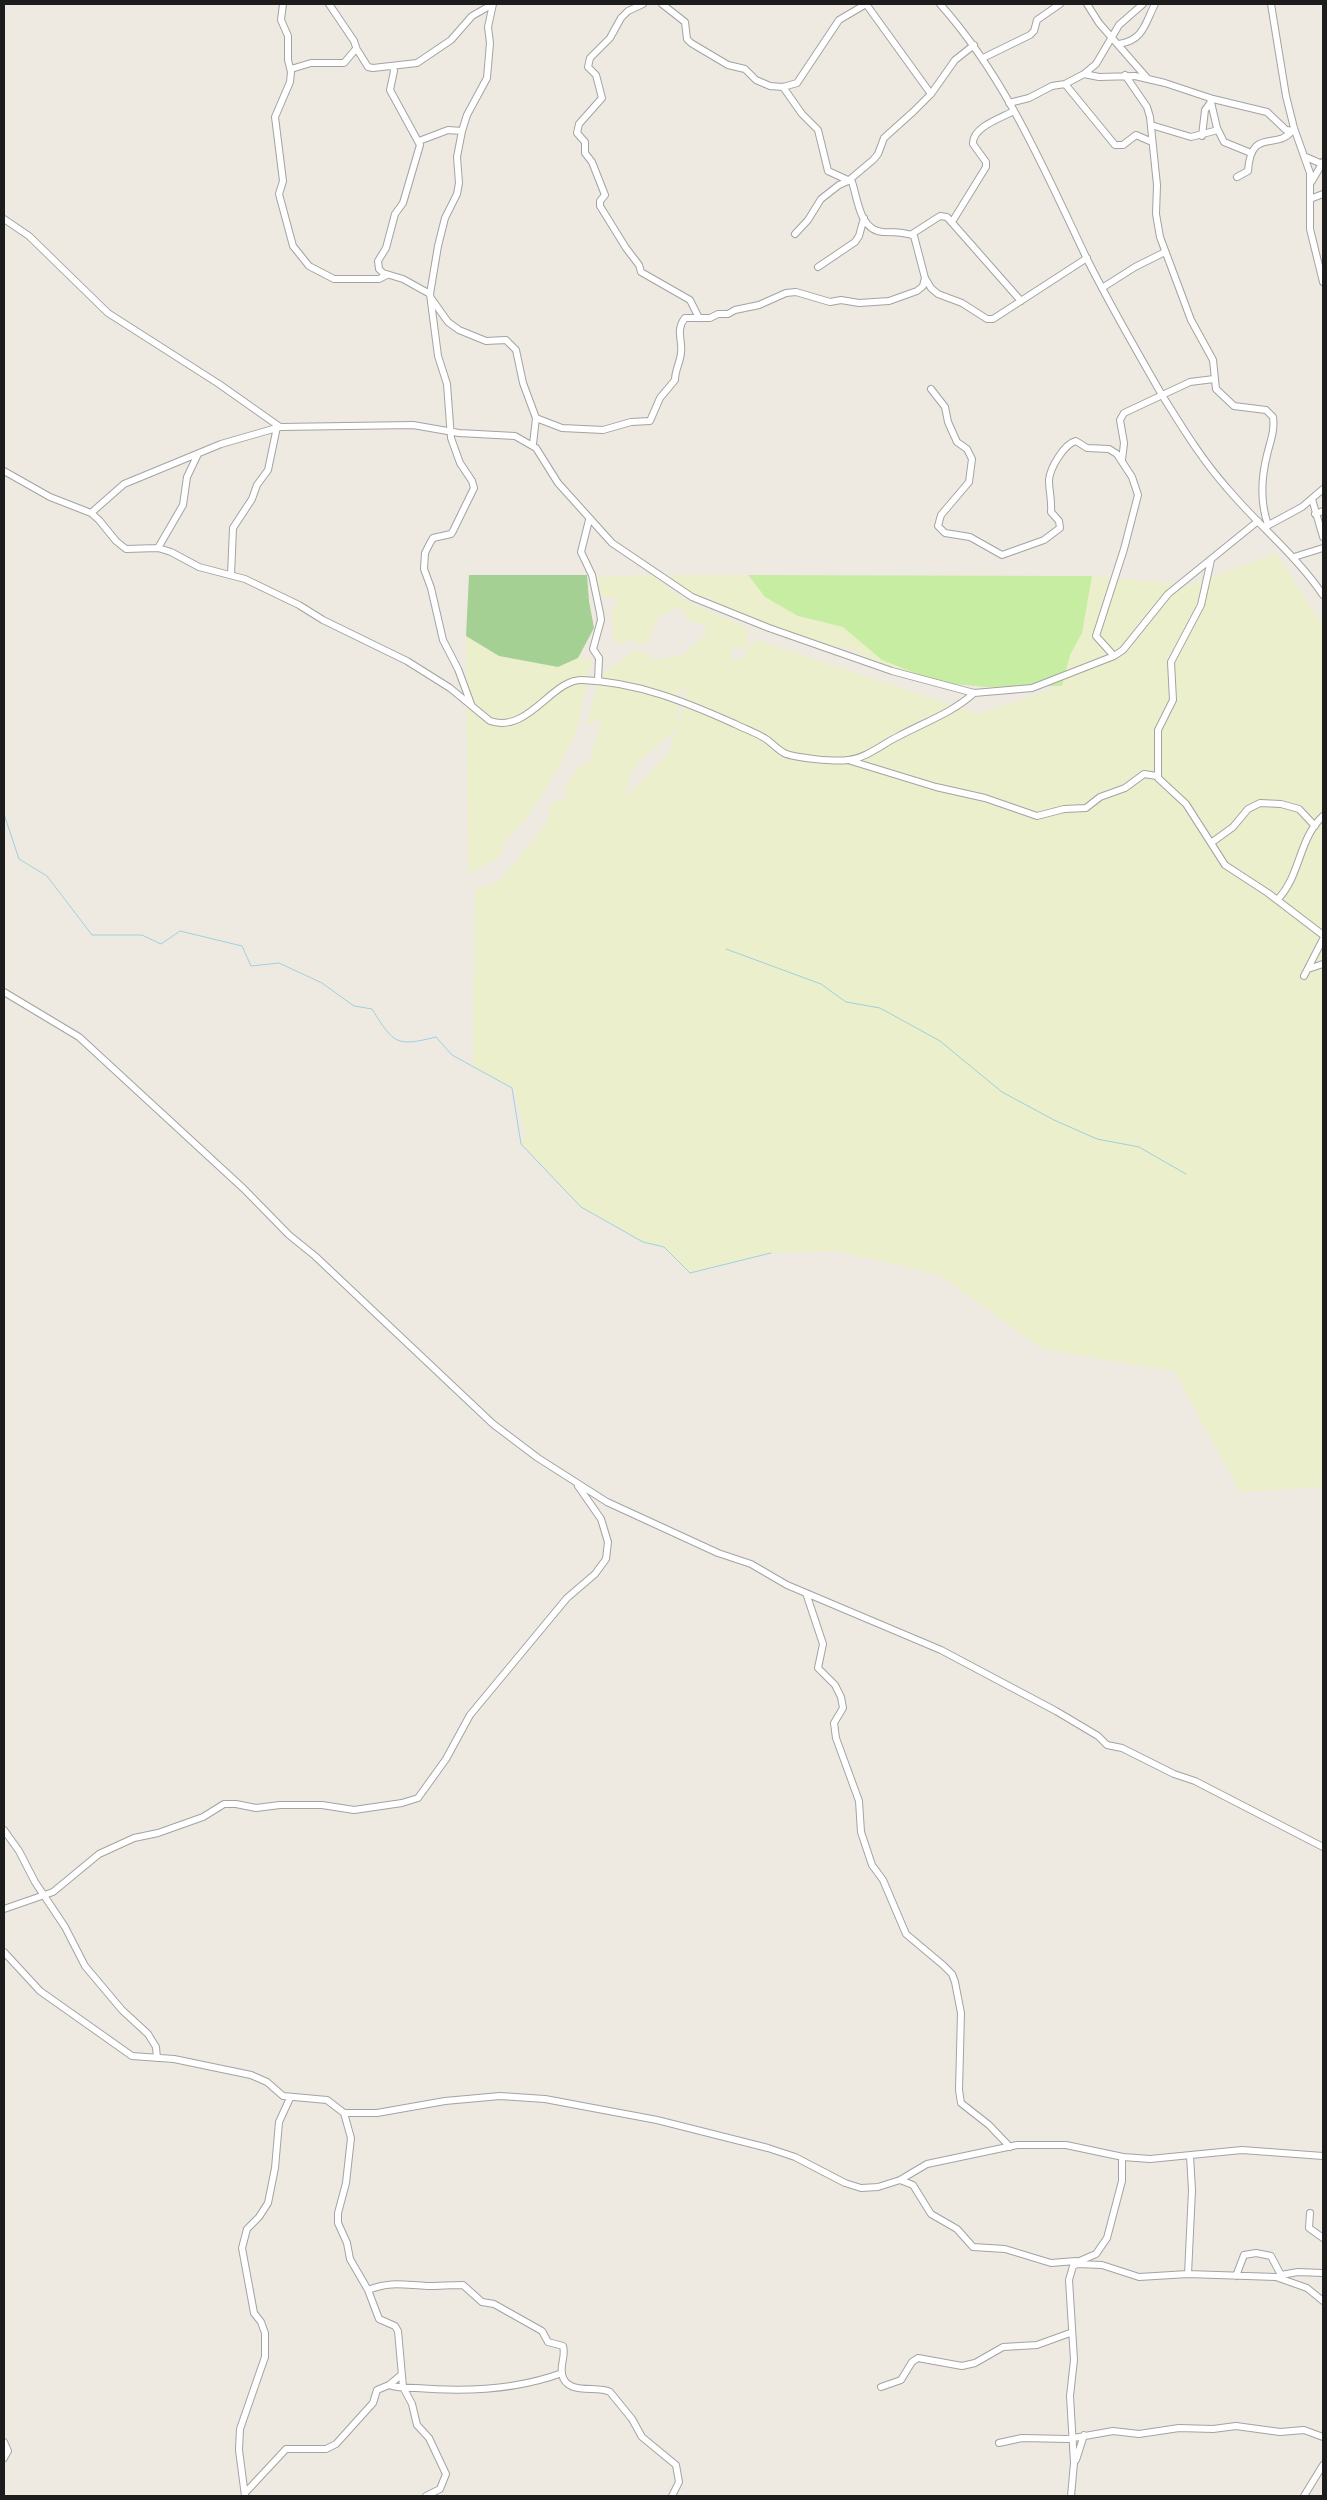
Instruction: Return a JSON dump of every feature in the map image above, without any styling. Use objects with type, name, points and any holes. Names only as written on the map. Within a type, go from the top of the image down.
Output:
[{"type":"street","points":[[283,4],[281,20],[288,36],[288,60],[291,69],[290,82],[275,117],[283,176],[279,194],[293,246],[308,266],[334,280],[379,279],[387,275]]},
{"type":"street","points":[[329,4],[354,41],[357,50],[368,67],[412,64],[428,56],[454,37],[472,16],[493,4]]},
{"type":"street","points":[[472,706],[458,669],[443,640],[431,588],[424,569],[425,554],[430,543],[438,536],[451,534],[474,492],[472,480],[455,452],[451,432],[447,384],[438,356],[430,295],[438,246],[445,218],[457,194],[459,183],[457,157],[462,131],[467,116],[487,78],[490,43],[488,27],[493,4]]},
{"type":"street","points":[[643,4],[628,7],[610,38],[590,58],[588,67],[596,75],[602,98],[579,124],[577,133],[584,142],[585,153],[592,162],[595,174],[603,185],[605,195],[600,200],[600,206],[643,274],[690,300],[699,318]]},
{"type":"street","points":[[662,4],[685,22],[687,39],[691,43],[728,65],[745,69],[756,80],[770,86],[783,87],[797,83]]},
{"type":"street","points":[[791,99],[797,83],[839,20],[866,4],[931,94]]},
{"type":"street","points":[[940,4],[983,58],[1014,111],[1102,288],[1162,395],[1208,466],[1258,521],[1266,526],[1294,556],[1323,595]]},
{"type":"street","points":[[983,58],[1030,35],[1034,31],[1037,20],[1060,4]]},
{"type":"street","points":[[1087,4],[1096,19],[1148,78]]},
{"type":"street","points":[[1009,103],[1029,98],[1052,86],[1065,84],[1084,74],[1096,64],[1112,35],[1134,7],[1143,4],[1149,16]]},
{"type":"street","points":[[1119,44],[1131,41],[1140,35],[1155,4]]},
{"type":"street","points":[[1272,4],[1293,132],[1306,157],[1311,183],[1310,228],[1323,282]]},
{"type":"street","points":[[795,234],[808,220],[821,199],[850,179],[876,156],[884,138],[931,94],[955,60],[974,45]]},
{"type":"street","points":[[291,69],[311,63],[344,63],[353,51],[357,50]]},
{"type":"street","points":[[393,66],[394,71],[390,90],[419,141],[402,203],[393,220],[386,248],[379,258],[380,269],[387,275],[403,279],[430,295],[452,326],[486,341],[506,340],[516,350],[523,383],[536,418],[532,444]]},
{"type":"street","points":[[1084,74],[1099,77],[1125,75],[1148,78],[1211,100],[1267,112],[1277,124],[1293,132]]},
{"type":"street","points":[[1125,75],[1147,108],[1151,125],[1157,185],[1156,214],[1165,252],[1191,320],[1213,360],[1216,389],[1229,403],[1243,408],[1266,410],[1273,417],[1273,432],[1264,469],[1262,495],[1266,526]]},
{"type":"street","points":[[1065,84],[1115,145],[1123,145],[1136,135],[1152,142]]},
{"type":"street","points":[[783,87],[818,130],[828,171],[850,179],[854,186],[855,200],[864,218],[875,231],[912,234],[940,216],[947,217],[1021,301]]},
{"type":"street","points":[[1211,100],[1218,130],[1224,142],[1229,146],[1251,153]]},
{"type":"street","points":[[1202,136],[1205,110],[1211,100]]},
{"type":"street","points":[[952,222],[986,167],[986,162],[973,144],[973,139],[987,125],[1014,111]]},
{"type":"street","points":[[1151,125],[1183,136],[1202,136],[1218,130]]},
{"type":"street","points":[[419,141],[448,130],[462,131]]},
{"type":"street","points":[[1237,177],[1243,176],[1248,171],[1251,153],[1263,141],[1283,139],[1293,132]]},
{"type":"street","points":[[1306,157],[1322,163],[1311,183]]},
{"type":"street","points":[[1310,199],[1323,194]]},
{"type":"street","points":[[818,267],[855,242],[859,236],[864,218]]},
{"type":"street","points":[[4,219],[29,236],[108,312],[278,427]]},
{"type":"street","points":[[912,234],[916,238],[925,278],[938,294],[962,303],[990,320],[1087,258]]},
{"type":"street","points":[[1102,288],[1135,267],[1165,252]]},
{"type":"street","points":[[536,418],[562,428],[603,430],[631,422],[650,421],[660,398],[675,380],[675,371],[681,353],[679,339],[682,321],[689,317],[710,318],[718,314],[728,314],[735,310],[759,305],[786,293],[796,292],[830,302],[841,300],[859,303],[889,301],[917,291],[923,286],[925,278]]},
{"type":"street","points":[[1114,656],[1097,638],[1096,633],[1107,605],[1137,501],[1136,486],[1121,455],[1121,416],[1137,405],[1190,382],[1214,379]]},
{"type":"street","points":[[930,388],[945,407],[948,422],[957,442],[967,449],[972,460],[969,482],[941,515],[938,526],[945,533],[970,537],[1002,555],[1044,540],[1060,528],[1060,521],[1051,512],[1053,503],[1049,480],[1052,470],[1069,444],[1078,442],[1087,448],[1109,449],[1121,455]]},
{"type":"street","points":[[90,513],[124,484],[198,453],[278,427],[413,425],[451,432],[515,436],[532,444],[558,483],[612,543],[674,586],[709,605],[769,628],[892,671],[974,693],[1032,688],[1114,656],[1123,650],[1168,594],[1258,521]]},
{"type":"street","points":[[230,575],[233,528],[252,498],[257,485],[268,470],[278,427]]},
{"type":"street","points":[[158,548],[183,505],[187,477],[198,453]]},
{"type":"street","points":[[4,472],[50,496],[90,513],[126,549],[158,548],[171,552],[199,567],[245,579],[299,605],[323,620],[406,661],[450,688],[490,721],[498,724],[511,722],[540,706],[570,681],[598,681],[640,688],[679,700],[764,738],[779,750],[790,755],[850,760],[936,787],[985,798],[1037,816],[1064,809],[1086,808],[1100,797],[1125,788],[1144,774],[1157,776]]},
{"type":"street","points":[[1266,526],[1312,499],[1323,489]]},
{"type":"street","points":[[1312,499],[1323,537]]},
{"type":"street","points":[[1315,514],[1323,511]]},
{"type":"street","points":[[590,520],[581,552],[592,575],[601,620],[592,649],[600,658],[598,681]]},
{"type":"street","points":[[1294,556],[1323,548]]},
{"type":"street","points":[[1211,560],[1201,605],[1171,662],[1173,700],[1158,730],[1157,776],[1161,783],[1186,804],[1220,860],[1232,872],[1277,900],[1323,935]]},
{"type":"street","points":[[850,760],[866,755],[898,736],[948,712],[974,693]]},
{"type":"street","points":[[1211,843],[1233,827],[1248,809],[1260,803],[1281,804],[1299,809],[1315,826]]},
{"type":"street","points":[[1277,900],[1290,883],[1306,836],[1323,816]]},
{"type":"street","points":[[1304,976],[1323,939]]},
{"type":"street","points":[[1308,969],[1323,964]]},
{"type":"street","points":[[4,992],[79,1037],[244,1189],[289,1235],[315,1256],[484,1416],[516,1442],[575,1482],[627,1512],[718,1553],[751,1564],[770,1577],[960,1660],[1056,1711],[1098,1736],[1107,1745],[1122,1748],[1168,1771],[1195,1781],[1323,1847]]},
{"type":"street","points":[[4,1908],[57,1890],[99,1854],[134,1838],[158,1833],[202,1817],[224,1804],[236,1804],[253,1808],[280,1805],[322,1805],[354,1810],[402,1803],[418,1798],[446,1758],[470,1715],[567,1598],[595,1574],[606,1559],[608,1542],[601,1519],[575,1482]]},
{"type":"street","points":[[806,1592],[823,1644],[818,1668],[835,1685],[841,1697],[843,1708],[834,1723],[836,1738],[859,1801],[861,1832],[870,1860],[883,1880],[906,1934],[943,1965],[952,1974],[956,1982],[961,2014],[959,2090],[961,2103],[989,2125],[1010,2147]]},
{"type":"street","points":[[4,1830],[19,1851],[43,1895],[65,1927],[85,1966],[122,2010],[153,2040],[157,2058]]},
{"type":"street","points":[[4,1952],[40,1990],[132,2056],[199,2063],[251,2075],[267,2082],[277,2092],[290,2098],[327,2100],[344,2113],[351,2138],[346,2183],[339,2207],[338,2223],[347,2243],[350,2259],[368,2290],[380,2319],[382,2322],[395,2326],[398,2331],[403,2388],[412,2404],[417,2425],[429,2438],[446,2474],[440,2489],[426,2496]]},
{"type":"street","points":[[344,2113],[377,2113],[451,2101],[526,2096],[657,2120],[768,2148],[801,2160],[855,2187],[878,2187],[900,2180],[927,2164],[1010,2147],[1037,2144],[1066,2145],[1122,2157],[1157,2159],[1190,2156],[1220,2150],[1323,2156]]},
{"type":"street","points":[[245,2495],[238,2450],[240,2429],[267,2347],[263,2326],[254,2313],[242,2248],[247,2229],[259,2217],[268,2203],[277,2153],[279,2122],[290,2098]]},
{"type":"street","points":[[1188,2274],[1192,2190],[1190,2156]]},
{"type":"street","points":[[1071,2496],[1074,2463],[1070,2396],[1074,2360],[1070,2333],[1069,2280],[1075,2263],[1096,2254],[1108,2238],[1122,2181],[1122,2157]]},
{"type":"street","points":[[900,2180],[913,2184],[930,2214],[957,2228],[973,2247],[1005,2249],[1051,2263],[1106,2265],[1139,2277],[1188,2274],[1282,2277],[1298,2272],[1323,2273]]},
{"type":"street","points":[[1310,2213],[1309,2228],[1323,2238]]},
{"type":"street","points":[[1236,2276],[1244,2255],[1250,2253],[1270,2255],[1282,2277],[1305,2287],[1323,2301]]},
{"type":"street","points":[[368,2290],[383,2285],[403,2282],[427,2286],[463,2285],[477,2299],[494,2304],[542,2331],[550,2343],[562,2345],[565,2353],[562,2373],[571,2386],[608,2391],[632,2419],[642,2436],[673,2462],[677,2469],[678,2482],[672,2496]]},
{"type":"street","points":[[881,2387],[901,2380],[912,2362],[918,2358],[962,2366],[975,2363],[1003,2347],[1037,2345],[1070,2333]]},
{"type":"street","points":[[388,2385],[442,2392],[495,2388],[542,2380],[562,2373]]},
{"type":"street","points":[[245,2495],[286,2449],[326,2449],[336,2444],[373,2403],[377,2390],[388,2385],[401,2375]]},
{"type":"street","points":[[999,2443],[1022,2438],[1073,2438],[1113,2431],[1139,2434],[1179,2428],[1213,2429],[1236,2426],[1280,2432],[1304,2430],[1323,2437]]},
{"type":"street","points":[[1074,2463],[1084,2435]]},
{"type":"street","points":[[4,2442],[8,2451],[4,2458]]},
{"type":"street","points":[[1304,2496],[1323,2465]]},
{"type":"green space","points":[[1276,553],[1323,626],[1323,1487],[1240,1492],[1174,1371],[1042,1349],[940,1275],[837,1251],[771,1253],[690,1273],[664,1247],[643,1242],[581,1207],[520,1141],[525,1135],[514,1088],[473,1067],[475,889],[499,882],[548,821],[551,802],[565,801],[566,785],[580,765],[589,763],[602,718],[586,725],[600,675],[637,649],[656,660],[681,656],[705,635],[705,624],[695,623],[684,616],[686,611],[674,608],[670,612],[660,615],[646,645],[629,640],[620,645],[614,640],[611,617],[617,598],[601,597],[597,577],[652,575],[684,600],[747,628],[748,648],[757,640],[979,714],[1062,686],[1070,655],[1082,633],[1092,576],[1190,585]],"holes":[[[732,647],[747,649],[745,657],[730,663]],[[688,688],[678,724],[678,692]],[[677,728],[669,752],[625,798],[632,772],[640,761]]]},
{"type":"green space","points":[[469,575],[587,575],[594,628],[578,658],[558,667],[499,656],[466,636]]},
{"type":"green space","points":[[660,575],[748,575],[767,599],[782,605],[799,616],[843,627],[862,641],[925,677],[954,684],[913,676],[880,664],[848,648],[786,636],[750,625],[683,596]]},
{"type":"green space","points":[[748,575],[1092,576],[1082,633],[1070,655],[1062,686],[986,687],[954,684],[925,677],[882,660],[843,627],[798,616],[765,597]]},
{"type":"green space","points":[[466,636],[499,656],[558,667],[578,658],[592,659],[576,733],[558,769],[522,825],[505,840],[500,857],[468,874]]},
{"type":"waterway","points":[[4,814],[19,859],[47,876],[92,935],[142,935],[161,944],[180,931],[242,946],[251,966],[279,963],[322,983],[354,1006],[372,1009],[386,1030],[397,1040],[412,1042],[436,1037],[452,1055],[512,1088],[521,1144],[581,1207],[643,1242],[664,1247],[690,1273],[771,1253]]},
{"type":"waterway","points":[[726,949],[821,984],[846,1002],[880,1008],[940,1041],[1002,1092],[1054,1120],[1097,1139],[1139,1147],[1186,1174]]}]
